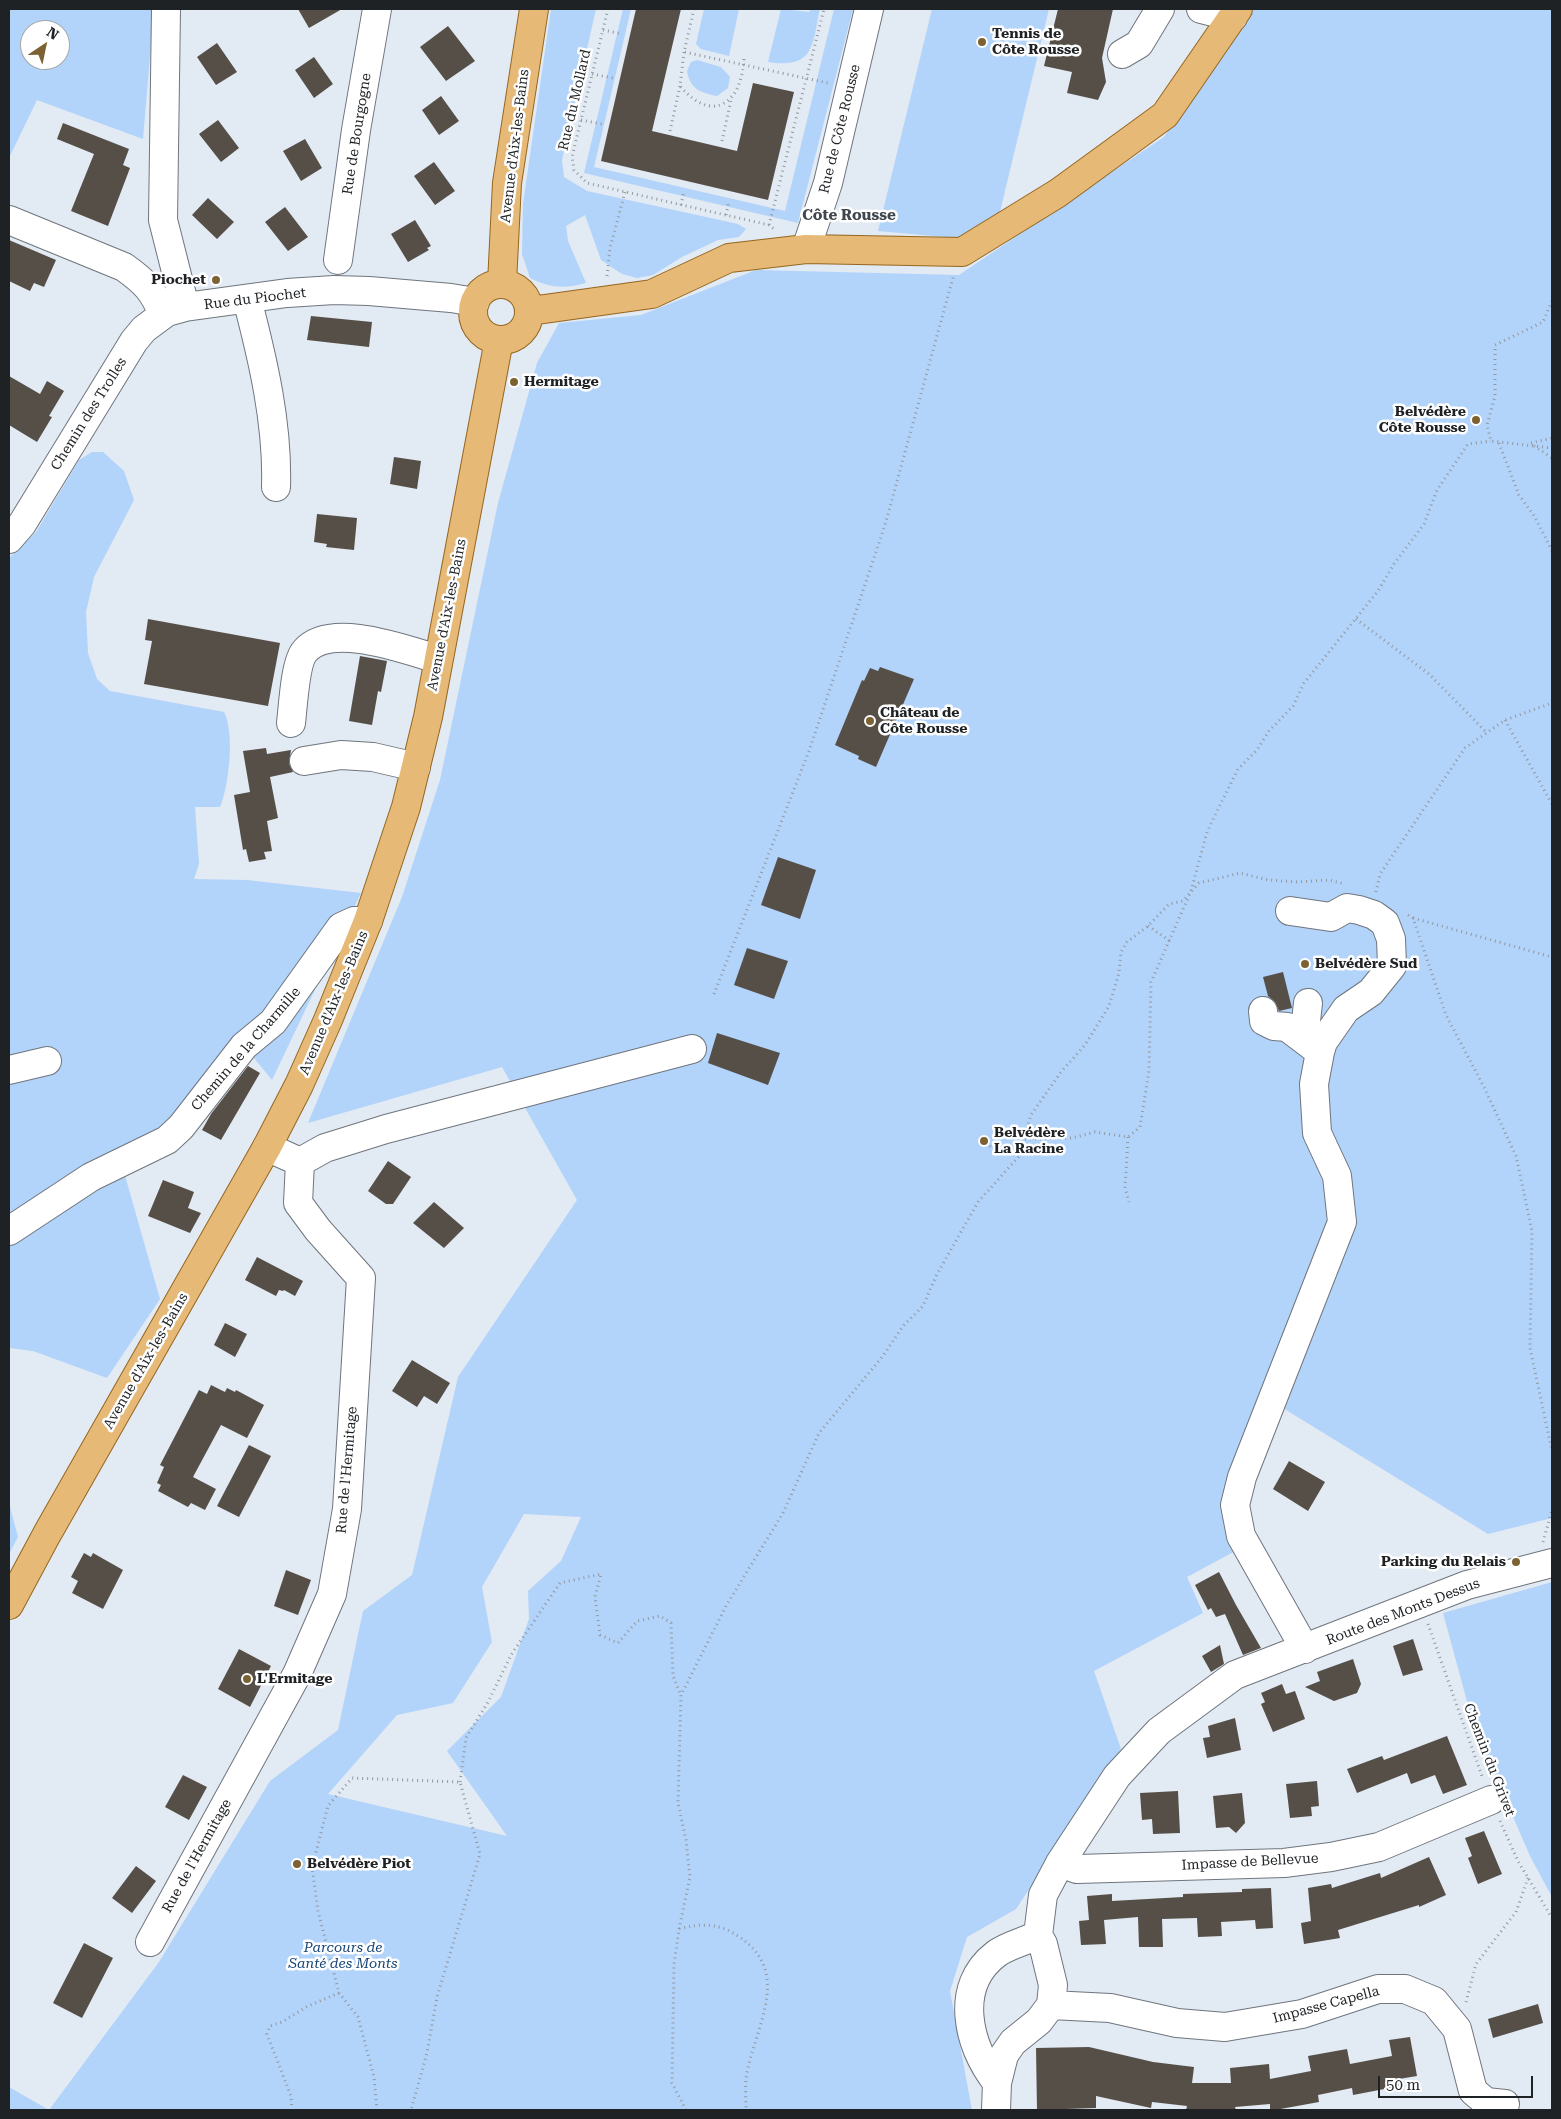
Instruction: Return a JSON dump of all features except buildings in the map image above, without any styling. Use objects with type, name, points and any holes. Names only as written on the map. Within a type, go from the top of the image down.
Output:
[{"type":"main road","name":"Avenue d'Aix-les-Bains","points":[[502,283],[507,183],[534,9]]},
{"type":"main road","points":[[530,311],[652,294],[729,258],[806,249],[962,252],[1058,193],[1165,115],[1235,13]]},
{"type":"main road","points":[[502,283],[517,288],[524,294],[530,311],[525,328],[518,335],[510,339],[498,340],[483,333],[473,317],[475,302],[482,291],[490,286],[502,283]]},
{"type":"main road","name":"Avenue d'Aix-les-Bains","points":[[9,1605],[46,1534],[300,1085],[368,921],[394,846],[416,767],[498,340]]},
{"type":"street","name":"Rue du Piochet","points":[[166,9],[163,220],[174,311],[247,299],[334,290],[442,297],[475,302]]},
{"type":"street","name":"Rue de Bourgogne","points":[[338,260],[356,130],[377,9]]},
{"type":"street","name":"Rue de Côte Rousse","points":[[806,249],[828,183],[869,9]]},
{"type":"street","points":[[1122,54],[1139,44],[1160,9]]},
{"type":"street","points":[[1201,9],[1235,13]]},
{"type":"street","points":[[9,220],[124,267],[139,278],[174,311]]},
{"type":"street","points":[[247,299],[264,369],[273,428],[276,487]]},
{"type":"street","name":"Chemin des Trolles","points":[[9,539],[22,524],[134,341],[144,329],[174,311]]},
{"type":"street","points":[[291,723],[299,668],[304,652],[316,642],[354,637],[438,659]]},
{"type":"street","points":[[304,761],[341,755],[373,757],[416,767]]},
{"type":"street","points":[[1290,910],[1332,917],[1347,908],[1395,918],[1391,939],[1392,966],[1371,992],[1346,1009],[1323,1042],[1312,1046]]},
{"type":"street","name":"Chemin de la Charmille","points":[[9,1231],[91,1178],[167,1140],[181,1127],[244,1046],[273,1022],[341,927],[354,921],[368,921]]},
{"type":"street","points":[[1308,1003],[1317,1133],[1336,1176],[1342,1222],[1242,1477],[1235,1505],[1241,1536],[1309,1648]]},
{"type":"street","points":[[1263,1011],[1264,1021],[1274,1026],[1287,1027],[1312,1046]]},
{"type":"street","points":[[267,1146],[300,1162],[325,1148],[386,1129],[692,1050]]},
{"type":"street","points":[[9,1070],[47,1062]]},
{"type":"street","name":"Rue de l'Hermitage","points":[[150,1942],[297,1674],[332,1594],[347,1509],[361,1278],[318,1230],[298,1203],[300,1162]]},
{"type":"street","name":"Route des Monts Dessus","points":[[1038,1935],[1043,1895],[1060,1863],[1117,1776],[1159,1731],[1235,1675],[1309,1648],[1467,1585],[1551,1564]]},
{"type":"street","name":"Impasse de Bellevue","points":[[1060,1863],[1077,1869],[1284,1863],[1331,1857],[1379,1848],[1491,1800]]},
{"type":"street","points":[[996,2083],[983,2066],[972,2040],[968,2006],[971,1992],[977,1975],[986,1962],[999,1952],[1038,1935],[1043,1944],[1053,1985],[1051,2005],[1039,2021],[1013,2042],[1004,2055],[996,2083],[996,2110]]},
{"type":"street","name":"Impasse Capella","points":[[1051,2005],[1110,2008],[1177,2022],[1225,2027],[1302,2014],[1378,1989],[1405,1989],[1434,2002],[1457,2029],[1473,2092],[1486,2102],[1505,2104]]},
{"type":"path","name":"Rue du Mollard","points":[[608,9],[572,157],[574,170],[587,184],[769,225]]},
{"type":"path","points":[[670,131],[680,86],[684,52],[694,9]]},
{"type":"path","points":[[776,230],[769,225],[824,9]]},
{"type":"path","points":[[603,30],[622,34]]},
{"type":"path","points":[[684,52],[850,88]]},
{"type":"path","points":[[722,141],[730,100],[737,90],[744,58]]},
{"type":"path","points":[[592,74],[613,78]]},
{"type":"path","points":[[680,86],[690,98],[704,104],[717,105],[730,100]]},
{"type":"path","points":[[581,120],[602,124]]},
{"type":"path","points":[[681,205],[684,191]]},
{"type":"path","points":[[606,282],[610,248],[625,192]]},
{"type":"path","points":[[726,215],[729,201]]},
{"type":"path","points":[[714,994],[809,751],[886,525],[952,279],[962,252]]},
{"type":"path","points":[[1491,441],[1487,425],[1495,396],[1495,345],[1543,322],[1552,301]]},
{"type":"path","points":[[1526,444],[1552,438]]},
{"type":"path","points":[[1129,1202],[1125,1188],[1128,1137],[1140,1127],[1144,1110],[1144,1095],[1149,1071],[1151,982],[1191,891],[1207,832],[1238,769],[1258,750],[1269,731],[1293,706],[1304,683],[1356,619],[1424,524],[1437,490],[1468,444],[1491,441],[1552,448]]},
{"type":"path","points":[[1499,443],[1519,495],[1535,517],[1552,551]]},
{"type":"path","points":[[1532,445],[1552,458]]},
{"type":"path","points":[[1356,619],[1429,674],[1487,733]]},
{"type":"path","points":[[1369,893],[1376,895],[1380,874],[1465,748],[1504,720],[1552,703]]},
{"type":"path","points":[[1504,720],[1552,804]]},
{"type":"path","points":[[681,1695],[726,1606],[783,1513],[819,1433],[883,1356],[904,1326],[923,1306],[936,1276],[978,1202],[1022,1153],[1031,1115],[1061,1072],[1085,1045],[1109,1006],[1119,973],[1122,952],[1127,942],[1148,926],[1169,904],[1183,901],[1199,883],[1240,873],[1268,880],[1298,882],[1329,880],[1347,885]]},
{"type":"path","points":[[1395,918],[1413,918]]},
{"type":"path","points":[[1395,918],[1413,918],[1552,958]]},
{"type":"path","points":[[1413,918],[1446,1015],[1484,1087],[1516,1156],[1532,1231],[1530,1348],[1552,1451]]},
{"type":"path","points":[[1148,926],[1170,942]]},
{"type":"path","points":[[1025,1139],[1072,1138],[1095,1132],[1128,1137]]},
{"type":"path","points":[[982,1140],[1000,1154],[1022,1153]]},
{"type":"path","points":[[1551,1564],[1543,1541],[1552,1510]]},
{"type":"path","points":[[411,2110],[427,2053],[437,1997],[480,1854],[460,1782],[466,1738],[488,1702],[511,1655],[560,1582],[600,1574],[595,1597],[600,1635],[618,1643],[637,1621],[660,1616],[671,1623],[673,1676],[681,1695],[678,1802],[686,1840],[690,1877],[674,1964],[672,2083],[686,2110]]},
{"type":"path","name":"Chemin du Grivet","points":[[1421,1602],[1464,1729],[1491,1800],[1518,1861],[1552,1918]]},
{"type":"path","points":[[377,2110],[374,2077],[358,2016],[339,1993],[318,1911],[312,1867],[328,1806],[352,1778],[460,1782]]},
{"type":"path","points":[[297,1864],[312,1867]]},
{"type":"path","points":[[1464,2010],[1476,1964],[1516,1912],[1528,1878]]},
{"type":"path","points":[[680,1929],[698,1924],[728,1929],[750,1944],[764,1967],[769,1996],[746,2080],[746,2110]]},
{"type":"path","points":[[292,2110],[291,2096],[267,2034],[270,2026],[282,2022],[308,2006],[339,1993]]},
{"type":"green space","points":[[9,9],[154,9],[143,139],[37,100],[9,158]]},
{"type":"green space","points":[[551,9],[596,9],[562,160],[564,177],[587,191],[738,224],[746,229],[739,237],[718,240],[682,257],[653,275],[637,278],[622,274],[601,260],[585,215],[566,226],[568,241],[586,283],[571,286],[551,286],[530,278],[522,254],[523,204]]},
{"type":"green space","points":[[623,9],[631,9],[594,167],[785,211],[834,9],[853,9],[798,223],[584,173]]},
{"type":"green space","points":[[704,9],[739,9],[729,56],[701,49],[696,44]]},
{"type":"green space","points":[[781,9],[809,12],[811,9],[820,9],[809,52],[795,62],[768,62]]},
{"type":"green space","points":[[932,9],[1049,9],[997,224],[967,239],[878,231]]},
{"type":"green space","name":"Parcours de Santé des Monts","points":[[1247,9],[1552,9],[1552,1518],[1488,1534],[1265,1397],[1239,1549],[1187,1577],[1203,1613],[1094,1671],[1121,1749],[1016,1909],[967,1937],[950,1991],[972,2110],[49,2110],[159,1962],[270,1781],[338,1730],[363,1611],[412,1575],[458,1377],[577,1200],[502,1067],[308,1123],[402,897],[440,780],[498,503],[537,363],[559,323],[641,315],[756,270],[959,275],[1164,137]],"holes":[[[524,1514],[581,1517],[561,1561],[528,1591],[529,1619],[501,1697],[447,1751],[507,1836],[328,1794],[397,1715],[453,1703],[492,1642],[482,1587]]]},
{"type":"green space","points":[[697,60],[721,67],[730,77],[728,88],[717,96],[701,92],[697,89],[688,77],[687,71],[691,62]]},
{"type":"green space","points":[[92,452],[103,452],[124,471],[134,500],[94,577],[86,612],[88,653],[97,679],[110,691],[224,712],[227,721],[230,760],[220,807],[195,807],[199,864],[194,879],[247,880],[361,893],[272,1080],[245,1047],[124,1172],[160,1299],[107,1378],[33,1351],[9,1348],[9,558],[36,532],[79,460]]},
{"type":"green space","points":[[9,1503],[18,1537],[9,1554]]},
{"type":"green space","points":[[1552,1582],[1552,1897],[1530,1856],[1474,1727],[1443,1613]]},
{"type":"green space","points":[[9,2087],[49,2110],[9,2110]]},
{"type":"place","name":"Tennis de Côte Rousse","points":[[982,42]]},
{"type":"place","name":"Piochet","points":[[216,280]]},
{"type":"place","name":"Hermitage","points":[[514,382]]},
{"type":"place","name":"Belvédère Côte Rousse","points":[[1476,420]]},
{"type":"place","name":"Château de Côte Rousse","points":[[870,721]]},
{"type":"place","name":"Belvédère Sud","points":[[1305,964]]},
{"type":"place","name":"Belvédère La Racine","points":[[984,1141]]},
{"type":"place","name":"Parking du Relais","points":[[1516,1562]]},
{"type":"place","name":"L'Ermitage","points":[[247,1679]]},
{"type":"place","name":"Belvédère Piot","points":[[297,1864]]},
{"type":"district","name":"Côte Rousse","points":[[849,216]]}]
